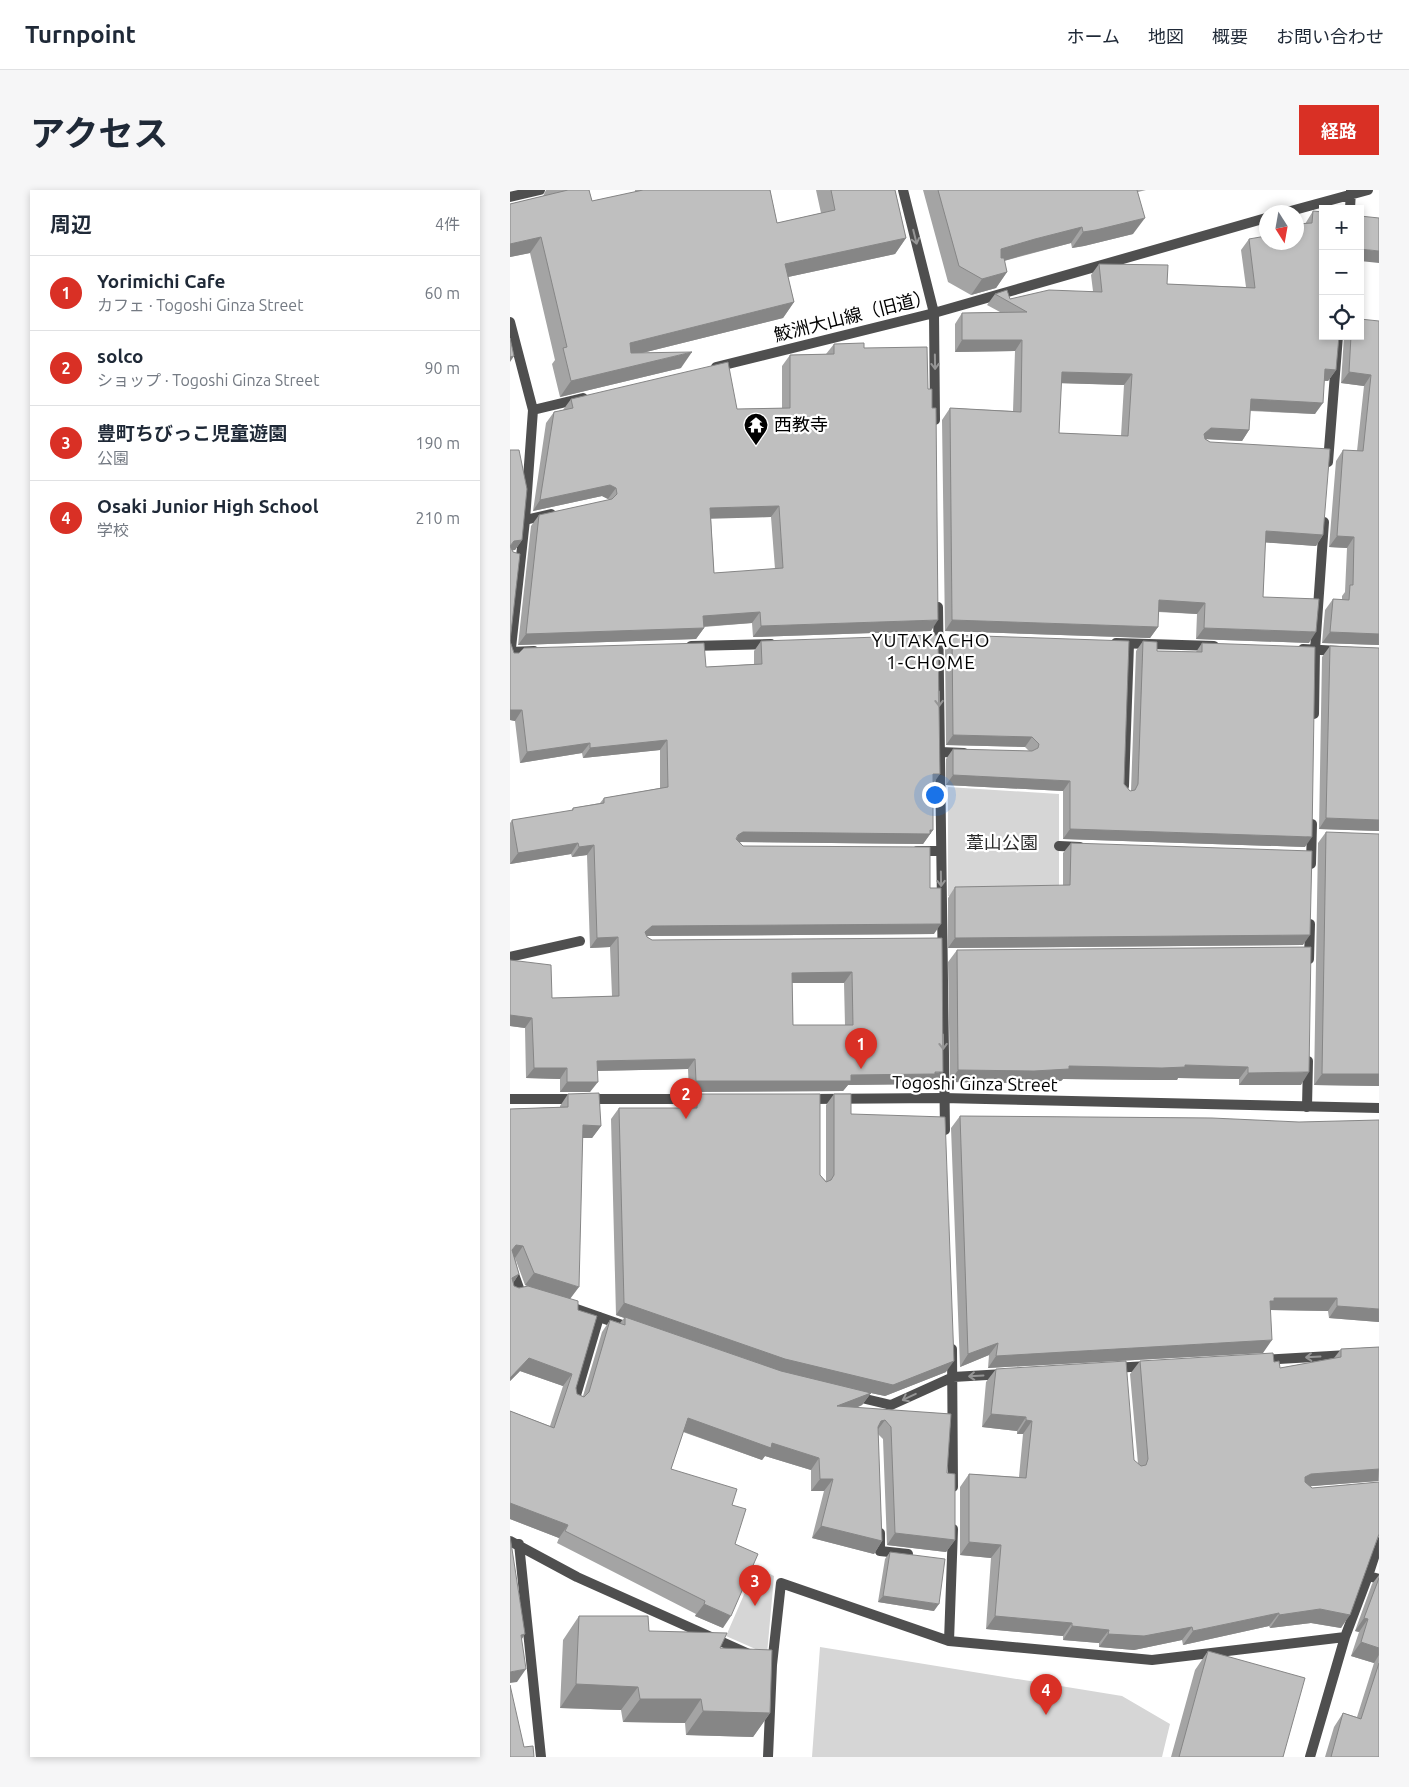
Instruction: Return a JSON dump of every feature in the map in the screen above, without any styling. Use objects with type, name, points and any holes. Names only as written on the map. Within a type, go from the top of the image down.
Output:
[{"type":"street","points":[[510,198],[540,190]]},
{"type":"street","points":[[903,190],[934,313],[936,431]]},
{"type":"street","points":[[1304,207],[1351,192],[1368,190]]},
{"type":"street","points":[[1350,205],[1351,192]]},
{"type":"street","name":"鮫洲大山線（旧道）","points":[[703,370],[934,313],[1259,220]]},
{"type":"street","points":[[510,322],[532,410],[525,520],[510,654],[541,651]]},
{"type":"street","points":[[1328,471],[1324,451],[1338,340]]},
{"type":"street","points":[[532,410],[589,396]]},
{"type":"street","points":[[1314,728],[1315,650],[1325,511]]},
{"type":"street","points":[[525,520],[564,512]]},
{"type":"street","points":[[510,557],[521,557]]},
{"type":"street","points":[[938,599],[941,852],[937,941],[947,955],[945,1138]]},
{"type":"street","points":[[680,647],[779,643]]},
{"type":"street","points":[[1101,643],[1227,647]]},
{"type":"street","points":[[1124,794],[1129,644]]},
{"type":"street","points":[[1296,649],[1352,651]]},
{"type":"street","points":[[940,752],[978,753]]},
{"type":"street","points":[[1311,874],[1306,854],[1316,836],[1312,816]]},
{"type":"street","points":[[1059,846],[1088,847]]},
{"type":"street","points":[[902,851],[941,852]]},
{"type":"street","points":[[1309,971],[1304,952],[1310,913]]},
{"type":"street","points":[[510,957],[580,941]]},
{"type":"street","points":[[1307,1107],[1308,1049]]},
{"type":"street","name":"Togoshi Ginza Street","points":[[799,1099],[819,1104],[944,1098],[1379,1108]]},
{"type":"street","points":[[510,1099],[719,1099]]},
{"type":"street","points":[[510,1263],[520,1293]]},
{"type":"street","points":[[557,1302],[636,1330]]},
{"type":"street","points":[[574,1402],[599,1317]]},
{"type":"street","points":[[952,1337],[953,1502]]},
{"type":"street","points":[[1251,1360],[1359,1354]]},
{"type":"street","points":[[1104,1368],[1124,1372],[1162,1365]]},
{"type":"street","points":[[842,1393],[891,1405],[953,1377],[1019,1373]]},
{"type":"street","points":[[950,1641],[949,1560],[953,1522]]},
{"type":"street","points":[[879,1523],[880,1551],[917,1556]]},
{"type":"street","points":[[514,1542],[577,1577],[763,1661]]},
{"type":"street","points":[[514,1542],[541,1757]]},
{"type":"street","points":[[1310,1757],[1345,1637],[1379,1542]]},
{"type":"street","points":[[1368,1576],[1379,1579]]},
{"type":"street","points":[[768,1757],[763,1661],[781,1583],[950,1641],[1152,1660],[1345,1637]]},
{"type":"green space","name":"葦山公園","points":[[948,787],[1059,794],[1059,895],[948,896]]},
{"type":"green space","points":[[756,1567],[774,1576],[767,1654],[726,1636]]},
{"type":"green space","points":[[820,1647],[1122,1696],[1170,1724],[1162,1757],[812,1757]]},
{"type":"building","points":[[568,190],[589,190],[592,201],[643,190],[770,190],[777,223],[835,210],[831,190],[895,190],[906,238],[785,264],[794,302],[630,343],[631,353],[692,352],[571,381],[563,348],[567,347],[541,237],[510,244],[510,204]]},
{"type":"building","points":[[938,190],[1137,190],[1145,218],[1083,232],[1082,227],[1001,249],[1001,258],[1004,258],[1007,272],[982,279],[959,266]]},
{"type":"building","points":[[1313,211],[1319,212],[1319,340],[1339,340],[1336,370],[1325,369],[1323,403],[1251,399],[1249,430],[1211,428],[1204,434],[1205,439],[1210,442],[1330,449],[1323,535],[1266,531],[1263,597],[1319,599],[1316,632],[1204,628],[1205,603],[1159,600],[1158,627],[952,620],[950,408],[1021,412],[1022,340],[962,340],[962,313],[1027,312],[995,294],[1007,290],[1010,299],[1049,290],[1102,292],[1099,264],[1168,265],[1167,284],[1255,288],[1249,239],[1259,237],[1259,250],[1304,250],[1304,224],[1312,223]],"holes":[[[1062,372],[1132,374],[1128,436],[1059,433]]]},
{"type":"building","points":[[1364,216],[1379,218],[1379,251],[1364,249]]},
{"type":"building","points":[[1364,319],[1379,321],[1379,634],[1330,632],[1333,599],[1349,600],[1350,585],[1353,585],[1354,537],[1337,536],[1343,450],[1363,451],[1371,375],[1349,372],[1351,340],[1364,340]]},
{"type":"building","points":[[510,338],[514,356],[510,357]]},
{"type":"building","points":[[864,343],[864,348],[927,347],[928,389],[932,389],[932,408],[936,408],[938,620],[761,626],[760,612],[703,616],[704,628],[526,634],[539,515],[612,499],[617,494],[616,488],[610,485],[540,500],[554,412],[573,408],[571,399],[728,362],[737,409],[790,408],[790,355],[834,354],[834,344]],"holes":[[[779,506],[783,568],[714,573],[710,508]]]},
{"type":"building","points":[[510,450],[519,450],[527,489],[522,540],[514,541],[510,546]]},
{"type":"building","points":[[510,546],[513,552],[520,554],[510,641]]},
{"type":"building","points":[[938,635],[940,774],[933,774],[933,830],[930,830],[930,834],[743,832],[736,839],[743,846],[930,847],[930,888],[941,888],[941,924],[652,926],[645,932],[647,937],[652,940],[942,938],[943,1072],[935,1072],[935,1074],[851,1075],[851,1081],[696,1081],[695,1059],[597,1061],[598,1082],[567,1082],[567,1068],[534,1068],[532,1018],[510,1015],[510,960],[551,965],[552,998],[619,996],[618,937],[597,938],[594,845],[579,847],[578,843],[518,853],[512,820],[573,810],[573,808],[604,803],[604,798],[668,787],[667,740],[590,748],[590,743],[527,752],[522,710],[510,710],[510,641],[514,653],[519,653],[524,648],[704,643],[706,667],[762,664],[761,641]],"holes":[[[852,972],[853,1025],[793,1025],[792,973]]]},
{"type":"building","points":[[952,635],[1129,641],[1124,784],[1130,791],[1135,790],[1138,784],[1143,641],[1157,642],[1157,651],[1202,652],[1202,643],[1315,647],[1312,837],[1070,829],[1070,781],[953,775],[953,749],[1032,751],[1038,748],[1039,744],[1032,737],[953,735]]},
{"type":"building","points":[[1330,646],[1379,648],[1379,820],[1326,818]]},
{"type":"building","points":[[1326,832],[1379,834],[1379,1074],[1322,1074]]},
{"type":"building","points":[[1071,843],[1312,851],[1310,935],[955,938],[955,887],[1070,885]]},
{"type":"building","points":[[1311,947],[1309,1072],[1248,1073],[1248,1067],[1185,1065],[1185,1067],[1162,1068],[1069,1066],[1069,1069],[1034,1071],[958,1070],[957,950]]},
{"type":"building","points":[[599,1093],[601,1126],[583,1125],[579,1287],[534,1273],[523,1246],[516,1245],[512,1250],[519,1274],[512,1278],[514,1286],[519,1288],[528,1286],[578,1301],[578,1310],[597,1316],[576,1388],[577,1394],[584,1397],[589,1392],[610,1320],[625,1325],[625,1317],[781,1371],[871,1393],[837,1406],[951,1414],[947,1473],[955,1474],[955,1540],[895,1533],[891,1427],[885,1420],[881,1421],[878,1427],[882,1541],[821,1526],[833,1479],[820,1479],[819,1458],[772,1443],[771,1448],[688,1418],[671,1469],[737,1489],[732,1505],[746,1509],[735,1544],[758,1554],[731,1616],[704,1604],[705,1601],[565,1531],[568,1525],[510,1503],[510,1411],[554,1428],[572,1374],[529,1358],[510,1378],[510,1109],[568,1107],[568,1094]]},
{"type":"building","points":[[697,1094],[820,1094],[820,1175],[826,1182],[831,1180],[834,1175],[834,1094],[851,1094],[851,1114],[945,1117],[954,1361],[893,1385],[785,1359],[624,1303],[619,1108],[697,1108]]},
{"type":"building","points":[[960,1116],[1212,1118],[1299,1122],[1379,1120],[1379,1309],[1337,1306],[1337,1298],[1274,1298],[1274,1301],[1270,1301],[1272,1340],[996,1356],[998,1343],[968,1354]]},
{"type":"building","points":[[1379,1347],[1379,1469],[1311,1474],[1305,1477],[1305,1482],[1312,1488],[1379,1482],[1379,1534],[1350,1615],[1320,1609],[1279,1615],[1279,1613],[1193,1631],[1192,1627],[1144,1636],[1108,1634],[1109,1630],[1072,1626],[1072,1623],[995,1616],[1001,1545],[969,1542],[969,1474],[1026,1478],[1032,1421],[1026,1420],[1026,1417],[991,1414],[996,1369],[1126,1361],[1134,1460],[1141,1466],[1146,1465],[1148,1459],[1140,1361],[1273,1353],[1274,1362],[1279,1361],[1280,1368],[1341,1357],[1341,1349]]},
{"type":"building","points":[[510,1536],[525,1634],[521,1635],[526,1669],[510,1672]]},
{"type":"building","points":[[890,1552],[945,1559],[939,1604],[883,1596]]},
{"type":"building","points":[[1379,1578],[1379,1648],[1361,1642],[1368,1619],[1364,1618]]},
{"type":"building","points":[[579,1616],[648,1616],[649,1631],[727,1633],[720,1648],[772,1650],[770,1713],[703,1711],[701,1699],[640,1699],[638,1687],[576,1684]]},
{"type":"building","points":[[1208,1651],[1305,1678],[1283,1757],[1179,1757]]},
{"type":"building","points":[[1379,1663],[1379,1757],[1331,1757],[1343,1713],[1361,1719]]},
{"type":"building","points":[[510,1685],[524,1747],[533,1746],[534,1757],[510,1757]]},
{"type":"place","name":"西教寺","points":[[756,446]]},
{"type":"place","name":"Yorimichi Cafe","points":[[861,1069]]},
{"type":"place","name":"solco","points":[[686,1119]]},
{"type":"place","name":"豊町ちびっこ児童遊園","points":[[755,1606]]},
{"type":"place","name":"Osaki Junior High School","points":[[1046,1715]]},
{"type":"district","name":"YUTAKACHO 1-CHOME","points":[[931,651]]}]
